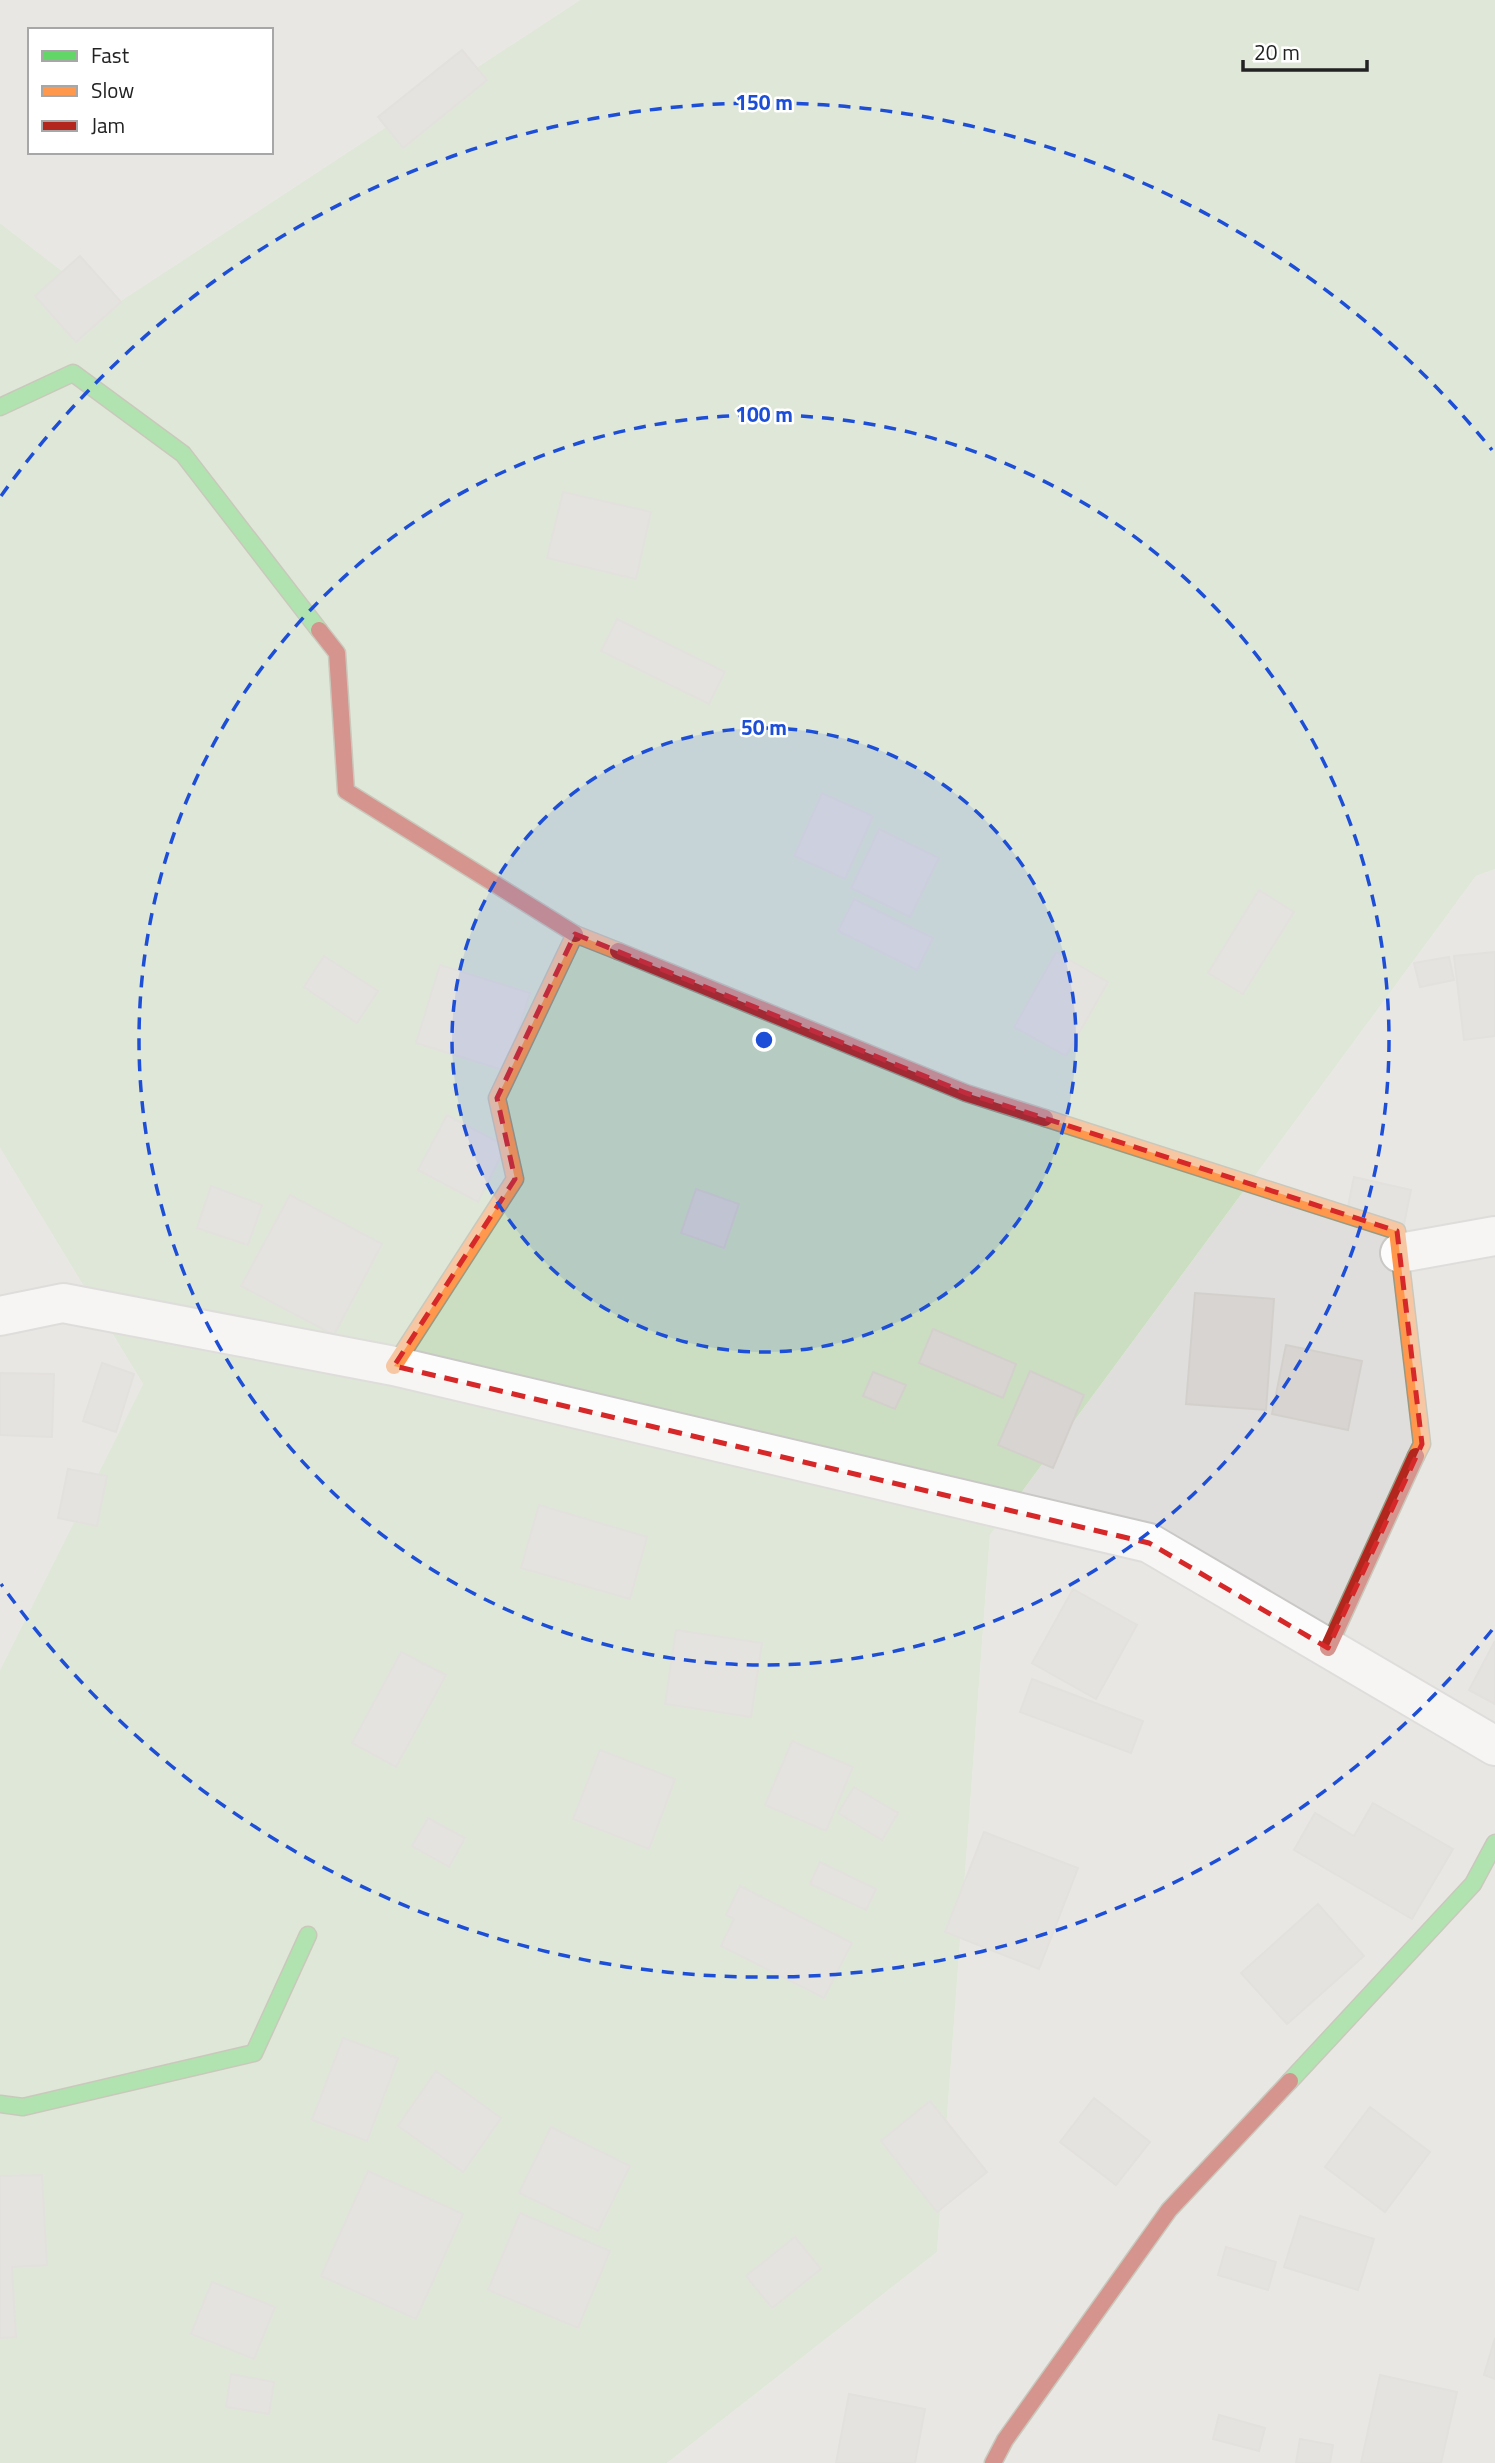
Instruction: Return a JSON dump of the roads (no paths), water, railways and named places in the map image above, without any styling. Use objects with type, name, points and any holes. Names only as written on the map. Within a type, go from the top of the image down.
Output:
[{"type":"street","points":[[0,407],[73,373],[183,454],[337,653],[346,791],[575,934],[966,1093],[1397,1231],[1422,1444],[1328,1648]]},
{"type":"street","points":[[394,1366],[516,1179],[497,1098],[575,934]]},
{"type":"street","points":[[1400,1253],[1495,1236]]},
{"type":"street","points":[[0,1316],[63,1303],[394,1366],[1149,1543],[1495,1746]]},
{"type":"street","points":[[993,2463],[1005,2440],[1169,2210],[1473,1884],[1495,1843]]},
{"type":"street","points":[[0,2104],[23,2107],[254,2053],[308,1935]]}]
